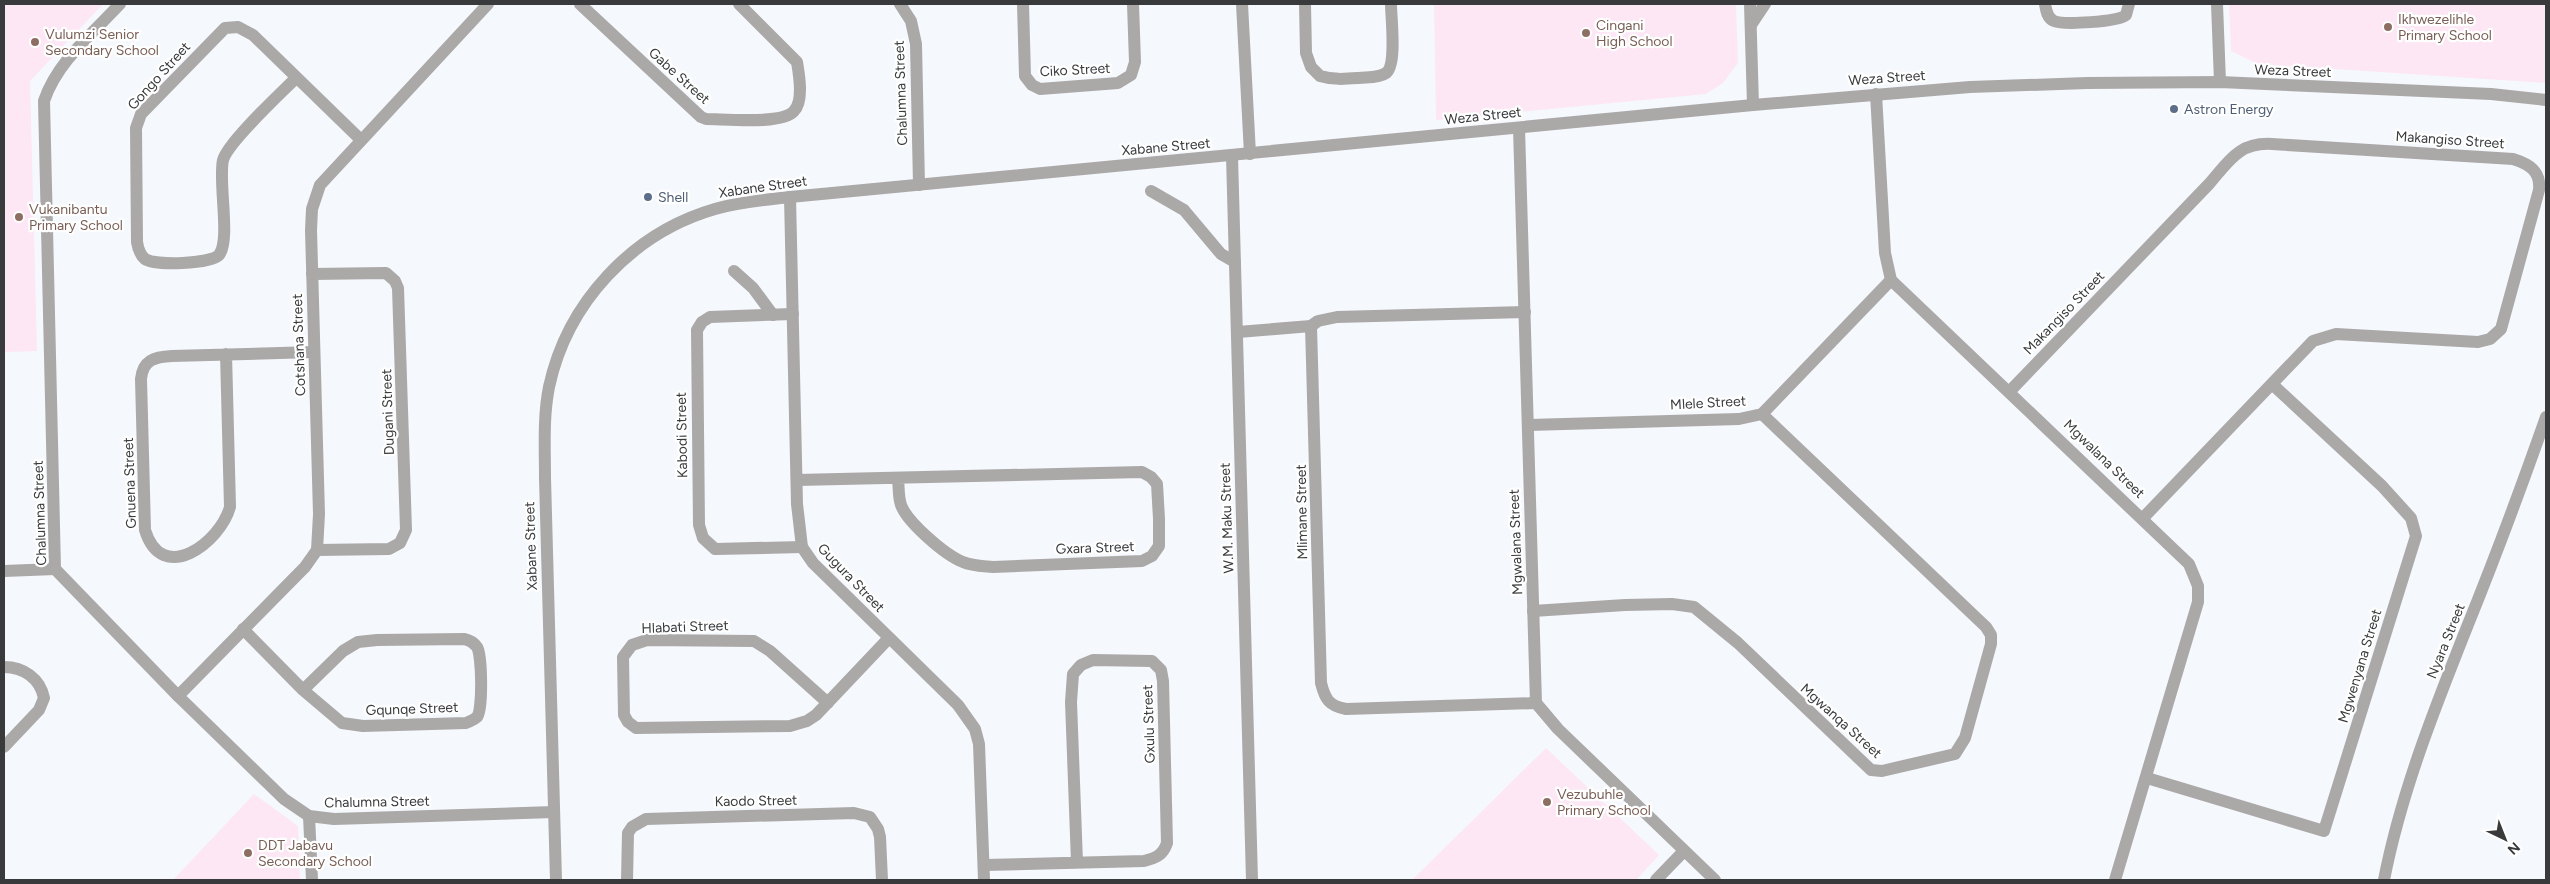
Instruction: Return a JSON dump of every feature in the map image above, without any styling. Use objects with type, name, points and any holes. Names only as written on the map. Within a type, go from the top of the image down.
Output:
[{"type":"street","name":"Chalumna Street","points":[[120,4],[61,67],[51,82],[44,101],[55,569],[178,696],[284,798],[309,816],[334,819],[554,812]]},
{"type":"street","name":"Cotshana Street","points":[[317,550],[318,514],[311,230],[315,197],[320,185],[360,139],[488,4]]},
{"type":"street","name":"Gabe Street","points":[[580,4],[696,114],[706,119],[783,118],[795,111],[799,101],[797,62],[739,4]]},
{"type":"street","name":"Chalumna Street","points":[[900,4],[911,21],[916,44],[919,185]]},
{"type":"street","name":"Ciko Street","points":[[1023,4],[1025,76],[1032,85],[1040,90],[1118,83],[1131,75],[1135,62],[1133,4]]},
{"type":"street","points":[[1242,4],[1250,154]]},
{"type":"street","points":[[1305,4],[1308,60],[1320,76],[1333,80],[1383,75],[1389,70],[1392,58],[1391,4]]},
{"type":"street","points":[[1750,4],[1753,105]]},
{"type":"street","points":[[1751,24],[1765,4]]},
{"type":"street","points":[[2045,4],[2051,19],[2063,22],[2117,20],[2126,15],[2128,4]]},
{"type":"street","points":[[2217,4],[2220,82]]},
{"type":"street","name":"Gongo Street","points":[[296,78],[226,154],[222,171],[224,241],[220,254],[210,260],[199,262],[152,262],[146,260],[139,250],[137,242],[136,128],[142,114],[219,32],[231,26],[253,35],[360,139]]},
{"type":"street","name":"Weza Street","points":[[1232,156],[1753,105],[1970,87],[2088,83],[2220,82],[2491,94],[2546,100]]},
{"type":"street","points":[[1876,94],[1885,252],[1891,280]]},
{"type":"street","name":"Mgwalana Street","points":[[1519,128],[1536,703]]},
{"type":"street","name":"Makangiso Street","points":[[2010,391],[2210,184],[2230,160],[2246,147],[2265,143],[2505,158],[2513,159],[2532,167],[2537,174],[2539,190],[2502,329],[2496,335],[2478,342],[2336,334],[2313,341],[2300,352],[2272,384],[2143,518]]},
{"type":"street","name":"Xabane Street","points":[[556,880],[545,420],[549,386],[560,353],[574,321],[596,288],[622,261],[653,237],[686,219],[715,209],[790,197],[1232,156]]},
{"type":"street","name":"W.M. Maku Street","points":[[1232,156],[1252,880]]},
{"type":"street","points":[[1151,191],[1184,210],[1221,254],[1235,262]]},
{"type":"street","name":"Gugura Street","points":[[790,197],[798,521],[802,547],[822,574],[958,706],[975,730],[979,744],[984,880]]},
{"type":"street","points":[[734,271],[753,288],[773,315]]},
{"type":"street","name":"Dugani Street","points":[[312,274],[386,274],[395,281],[398,288],[406,530],[400,543],[389,549],[317,550]]},
{"type":"street","name":"Mgwalana Street","points":[[1891,280],[2143,518],[2189,564],[2196,577],[2199,594],[2147,778],[2115,880]]},
{"type":"street","name":"Mlele Street","points":[[1529,425],[1739,419],[1762,414],[1891,280]]},
{"type":"street","points":[[1238,332],[1311,326],[1318,321],[1337,317],[1525,312]]},
{"type":"street","name":"Kabodi Street","points":[[793,314],[710,317],[702,322],[697,330],[699,525],[703,538],[715,549],[802,547]]},
{"type":"street","name":"Mlimane Street","points":[[1311,326],[1321,683],[1324,696],[1336,707],[1346,709],[1536,703]]},
{"type":"street","name":"Gnuena Street","points":[[226,354],[230,507],[224,523],[198,549],[180,557],[164,555],[152,545],[145,530],[141,379],[143,367],[151,359],[158,356],[226,354],[314,352]]},
{"type":"street","name":"Mgwenyana Street","points":[[2147,778],[2324,832],[2351,748],[2416,536],[2414,526],[2407,513],[2382,486],[2272,384]]},
{"type":"street","name":"Mgwanqa Street","points":[[1533,611],[1625,605],[1672,604],[1694,607],[1738,643],[1769,675],[1871,770],[1882,772],[1955,754],[1965,738],[1991,644],[1991,635],[1969,609],[1762,414]]},
{"type":"street","name":"Nyara Street","points":[[2384,880],[2420,747],[2510,520],[2546,417]]},
{"type":"street","name":"Gxara Street","points":[[797,480],[1142,472],[1151,477],[1159,490],[1160,546],[1152,556],[1142,561],[993,567],[972,565],[958,560],[946,552],[910,519],[900,503],[898,478]]},
{"type":"street","points":[[178,696],[305,567],[317,550]]},
{"type":"street","points":[[4,571],[55,569]]},
{"type":"street","name":"Gqunqe Street","points":[[244,629],[303,690],[336,719],[349,725],[466,723],[477,717],[480,711],[479,654],[474,644],[464,638],[366,640],[343,651],[303,690]]},
{"type":"street","name":"Hlabati Street","points":[[828,702],[770,651],[754,641],[647,640],[632,645],[623,657],[624,715],[628,722],[643,729],[790,726],[808,721],[828,702],[889,638]]},
{"type":"street","name":"Gxulu Street","points":[[984,866],[1144,861],[1160,856],[1168,843],[1162,672],[1152,661],[1093,660],[1081,665],[1073,674],[1071,702],[1077,862]]},
{"type":"street","points":[[4,667],[15,667],[27,672],[38,685],[44,698],[39,710],[4,747]]},
{"type":"street","points":[[1536,703],[1558,729],[1715,880]]},
{"type":"street","name":"Kaodo Street","points":[[627,880],[628,833],[632,827],[646,820],[854,813],[870,817],[878,829],[882,880]]},
{"type":"street","points":[[309,816],[312,880]]},
{"type":"street","points":[[1656,880],[1684,850]]},
{"type":"shaded area","name":"Vukanibantu Primary School","points":[[4,4],[103,4],[30,81],[37,351],[4,352]]},
{"type":"shaded area","name":"Cingani High School","points":[[1434,4],[1736,4],[1738,63],[1723,83],[1706,94],[1436,120]]},
{"type":"shaded area","name":"Ikhwezelihle Primary School","points":[[2229,4],[2546,4],[2546,83],[2258,64],[2231,51]]},
{"type":"shaded area","name":"Vezubuhle Primary School","points":[[1546,748],[1659,855],[1636,880],[1412,880]]},
{"type":"shaded area","name":"DDT Jabavu Secondary School","points":[[254,794],[298,826],[300,880],[173,880]]},
{"type":"place","name":"Ikhwezelihle Primary School","points":[[2388,27]]},
{"type":"place","name":"Cingani High School","points":[[1586,33]]},
{"type":"place","name":"Vulumzi Senior Secondary School","points":[[35,42]]},
{"type":"place","name":"Astron Energy","points":[[2174,109]]},
{"type":"place","name":"Shell","points":[[648,197]]},
{"type":"place","name":"Vukanibantu Primary School","points":[[19,217]]},
{"type":"place","name":"Vezubuhle Primary School","points":[[1547,802]]},
{"type":"place","name":"DDT Jabavu Secondary School","points":[[248,853]]}]
